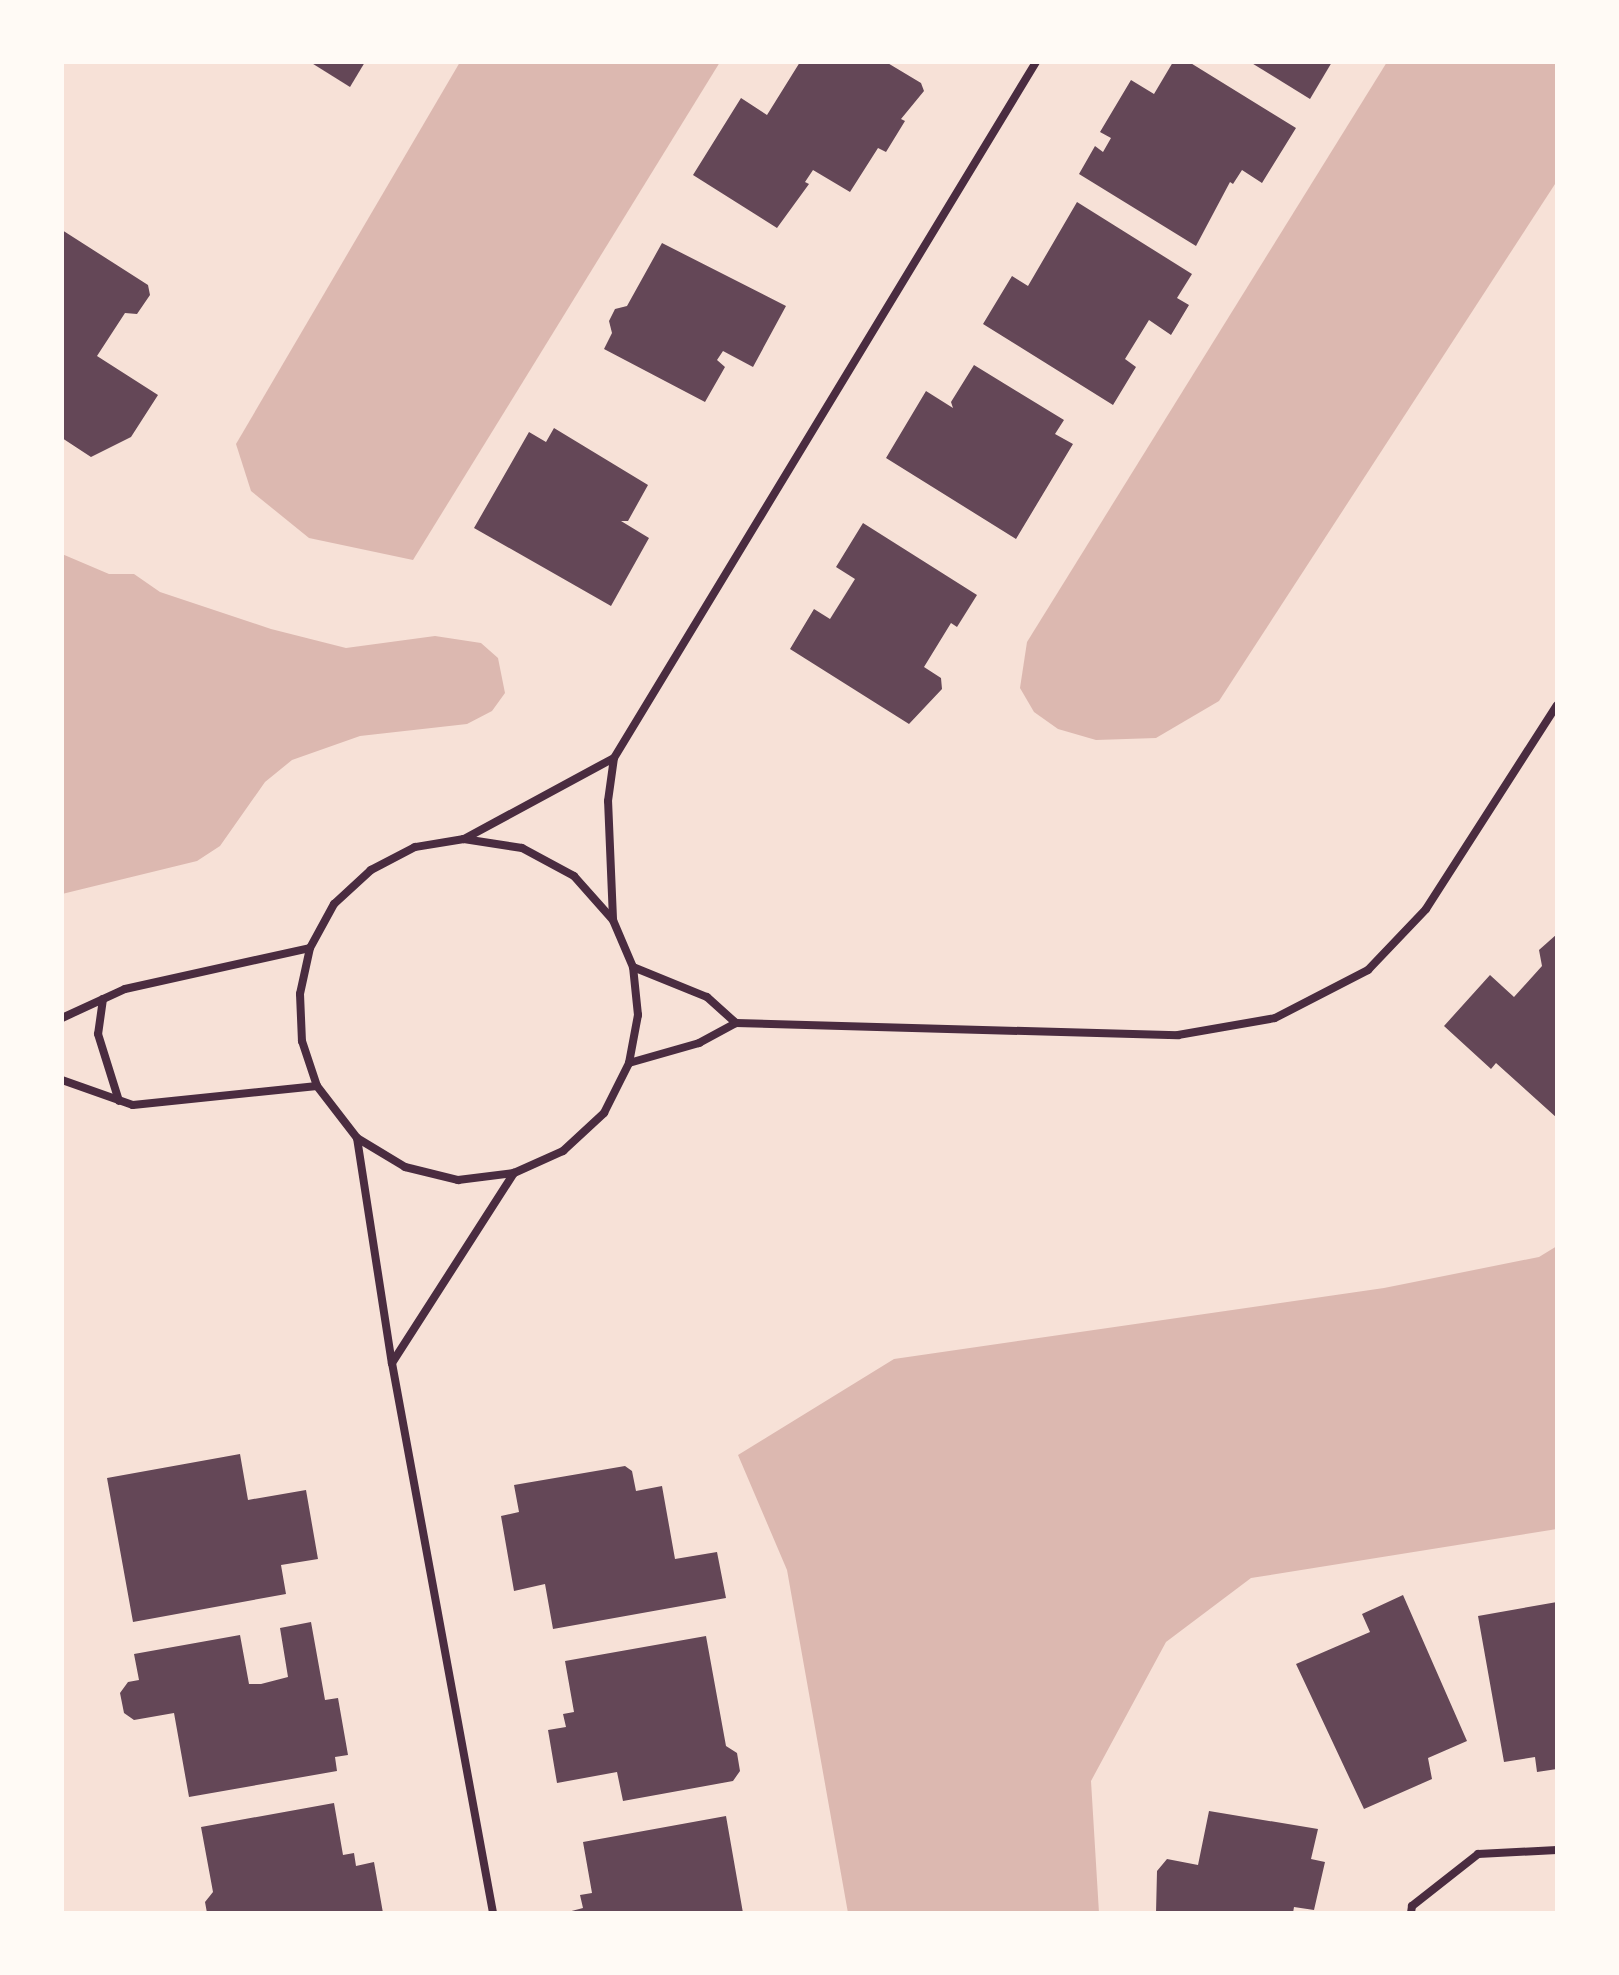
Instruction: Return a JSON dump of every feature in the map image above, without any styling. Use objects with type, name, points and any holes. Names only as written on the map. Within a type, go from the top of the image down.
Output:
[{"type":"street","points":[[613,920],[608,801],[614,758],[1036,62]]},
{"type":"street","points":[[629,1063],[699,1043],[736,1023],[1178,1035],[1275,1018],[1368,970],[1426,909],[1557,705]]},
{"type":"street","points":[[464,839],[614,758]]},
{"type":"street","points":[[464,839],[522,848],[574,876],[613,920],[633,967],[638,1015],[629,1063],[604,1113],[563,1151],[514,1173],[458,1180],[405,1167],[357,1138],[317,1086],[302,1041],[300,994],[310,948],[334,904],[371,870],[415,847],[464,839]]},
{"type":"street","points":[[62,1018],[125,989],[310,948]]},
{"type":"street","points":[[633,967],[707,997],[736,1023]]},
{"type":"street","points":[[103,999],[98,1034],[119,1101]]},
{"type":"street","points":[[62,1080],[133,1105],[317,1086]]},
{"type":"street","points":[[357,1138],[392,1363],[493,1913]]},
{"type":"street","points":[[392,1363],[514,1173]]},
{"type":"street","points":[[1411,1913],[1412,1906],[1478,1854],[1557,1850]]},
{"type":"shaded area","points":[[460,62],[720,62],[413,560],[309,538],[251,491],[236,444]]},
{"type":"shaded area","points":[[1387,62],[1557,62],[1557,181],[1219,701],[1156,738],[1096,740],[1058,729],[1034,712],[1020,688],[1027,642]]},
{"type":"shaded area","points":[[62,554],[109,574],[134,574],[160,592],[271,629],[346,648],[435,636],[481,643],[498,658],[505,693],[492,711],[467,724],[360,736],[292,760],[265,782],[220,846],[197,861],[62,894]]},
{"type":"shaded area","points":[[1557,1246],[1557,1529],[1251,1578],[1166,1642],[1091,1781],[1099,1913],[848,1913],[787,1570],[738,1455],[894,1359],[1384,1288],[1539,1257]]},
{"type":"building","points":[[310,62],[365,62],[350,87]]},
{"type":"building","points":[[800,62],[886,62],[921,83],[924,91],[901,119],[905,121],[886,152],[878,148],[850,192],[813,170],[805,182],[809,184],[777,228],[693,175],[741,98],[767,115]]},
{"type":"building","points":[[1173,62],[1189,62],[1296,128],[1262,183],[1242,170],[1233,184],[1230,182],[1196,246],[1079,174],[1095,146],[1103,152],[1111,138],[1100,132],[1131,80],[1154,94]]},
{"type":"building","points":[[1250,62],[1332,62],[1310,99]]},
{"type":"building","points":[[1077,202],[1192,274],[1177,298],[1189,305],[1171,335],[1149,320],[1125,359],[1136,367],[1113,405],[983,324],[1012,276],[1028,286]]},
{"type":"building","points":[[62,230],[148,285],[150,295],[137,314],[125,313],[97,356],[158,395],[131,437],[91,457],[62,438]]},
{"type":"building","points":[[662,243],[786,306],[753,367],[723,351],[717,360],[725,367],[705,402],[604,349],[612,333],[609,321],[615,309],[627,306]]},
{"type":"building","points":[[974,365],[1064,420],[1055,434],[1073,444],[1016,539],[886,458],[926,391],[953,408],[951,402]]},
{"type":"building","points":[[554,428],[648,485],[628,521],[621,521],[649,538],[611,606],[474,528],[529,432],[546,442]]},
{"type":"building","points":[[863,523],[977,595],[957,627],[951,623],[924,667],[941,678],[942,689],[909,724],[790,649],[814,609],[830,619],[855,579],[836,567]]},
{"type":"building","points":[[1557,934],[1557,1118],[1496,1063],[1491,1069],[1444,1026],[1490,975],[1514,997],[1542,966],[1539,950]]},
{"type":"building","points":[[240,1454],[248,1500],[306,1490],[318,1559],[281,1565],[286,1594],[133,1622],[107,1478]]},
{"type":"building","points":[[625,1466],[632,1471],[636,1491],[662,1486],[675,1559],[717,1552],[726,1598],[553,1629],[545,1584],[514,1591],[501,1516],[519,1512],[514,1485]]},
{"type":"building","points":[[1403,1595],[1467,1741],[1428,1758],[1432,1779],[1364,1809],[1296,1664],[1370,1632],[1362,1614]]},
{"type":"building","points":[[1557,1602],[1557,1769],[1537,1772],[1535,1757],[1504,1762],[1478,1616]]},
{"type":"building","points":[[311,1622],[325,1700],[338,1698],[348,1755],[335,1757],[337,1771],[189,1797],[174,1713],[134,1720],[124,1713],[120,1693],[128,1682],[139,1680],[134,1654],[240,1635],[249,1684],[261,1684],[288,1677],[280,1628]]},
{"type":"building","points":[[706,1636],[726,1746],[737,1753],[740,1771],[733,1781],[623,1801],[617,1772],[557,1783],[548,1730],[566,1727],[563,1714],[574,1712],[565,1661]]},
{"type":"building","points":[[334,1803],[343,1855],[354,1853],[356,1866],[374,1862],[383,1913],[207,1913],[205,1902],[213,1892],[201,1827]]},
{"type":"building","points":[[1209,1811],[1318,1829],[1311,1859],[1325,1862],[1314,1910],[1294,1907],[1293,1913],[1156,1913],[1157,1871],[1167,1859],[1198,1865]]},
{"type":"building","points":[[726,1816],[743,1913],[564,1913],[583,1908],[580,1895],[592,1893],[583,1842]]}]
